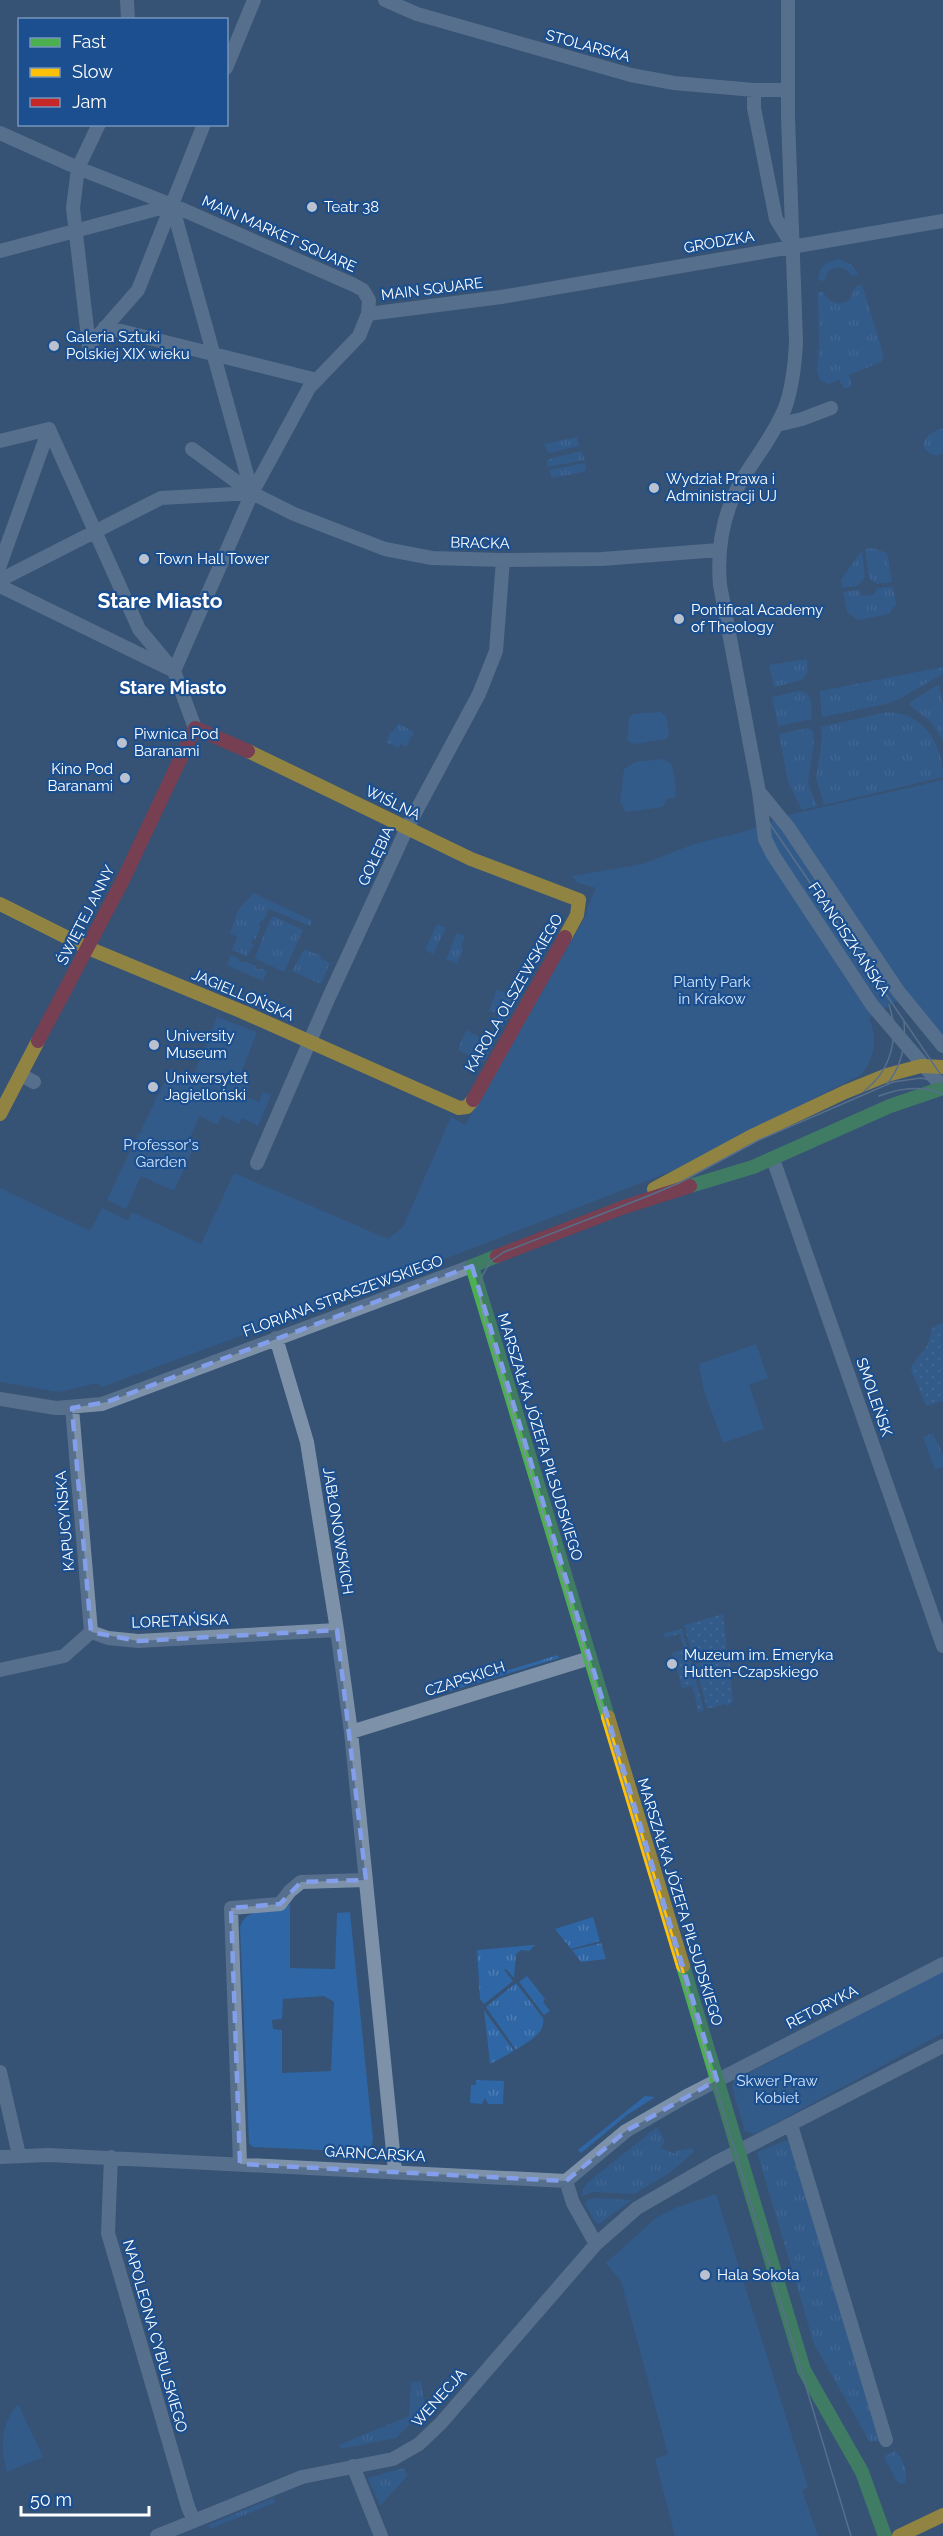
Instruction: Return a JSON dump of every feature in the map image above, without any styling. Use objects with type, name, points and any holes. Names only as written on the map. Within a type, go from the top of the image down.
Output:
[{"type":"street","points":[[127,0],[128,18]]},
{"type":"street","points":[[228,63],[254,0]]},
{"type":"street","name":"STOLARSKA","points":[[386,0],[417,14],[631,75],[674,83],[754,90],[788,90]]},
{"type":"street","name":"FRANCISZKAŃSKA","points":[[788,0],[795,361],[789,393],[779,421],[733,497],[724,524],[719,550],[723,603],[759,792],[765,838],[773,855],[860,988],[943,1088]]},
{"type":"street","points":[[754,90],[754,108],[776,219],[793,246]]},
{"type":"street","points":[[98,126],[78,168],[73,208],[89,346],[138,290],[203,126]]},
{"type":"street","name":"MAIN MARKET SQUARE","points":[[0,133],[78,168],[172,205],[363,290],[369,300],[368,314]]},
{"type":"street","points":[[0,251],[172,205]]},
{"type":"street","points":[[172,205],[252,494]]},
{"type":"street","name":"GRODZKA","points":[[501,297],[943,221]]},
{"type":"street","name":"MAIN SQUARE","points":[[368,314],[501,297]]},
{"type":"street","points":[[174,671],[252,494],[309,388],[359,336],[368,314]]},
{"type":"street","points":[[105,327],[317,380]]},
{"type":"street","points":[[779,421],[802,419],[831,408]]},
{"type":"street","points":[[0,441],[49,429]]},
{"type":"street","points":[[49,429],[139,629],[174,671],[195,728]]},
{"type":"street","points":[[0,565],[49,429]]},
{"type":"street","name":"BRACKA","points":[[192,449],[252,494],[294,514],[385,549],[432,558],[502,560],[602,559],[719,550]]},
{"type":"street","points":[[0,580],[161,498],[252,494]]},
{"type":"street","name":"GOŁĘBIA","points":[[257,1163],[407,828],[480,694],[496,651],[502,560]]},
{"type":"street","points":[[0,586],[174,671]]},
{"type":"street","name":"WIŚLNA","points":[[195,728],[255,754],[471,859],[579,900]]},
{"type":"street","name":"ŚWIĘTEJ ANNY","points":[[0,1114],[122,882],[195,728]]},
{"type":"street","name":"FRANCISZKAŃSKA","points":[[759,792],[788,827],[898,991],[943,1046]]},
{"type":"street","name":"KAROLA OLSZEWSKIEGO","points":[[472,1100],[577,915],[579,900]]},
{"type":"street","name":"JAGIELLOŃSKA","points":[[0,904],[88,948],[310,1041],[459,1108],[467,1107],[472,1100]]},
{"type":"street","name":"FLORIANA STRASZEWSKIEGO","points":[[624,1207],[740,1140],[885,1075],[922,1064],[943,1067]]},
{"type":"street","points":[[21,1075],[34,1082]]},
{"type":"street","name":"FLORIANA STRASZEWSKIEGO","points":[[0,1399],[38,1407],[72,1408],[107,1402],[624,1207],[773,1159],[890,1106],[943,1088]]},
{"type":"street","name":"SMOLEŃSK","points":[[773,1159],[943,1646]]},
{"type":"street","name":"MARSZAŁKA JÓZEFA PIŁSUDSKIEGO","points":[[472,1266],[804,2370],[862,2472],[885,2536]]},
{"type":"street","name":"JABŁONOWSKICH","points":[[276,1338],[307,1442],[337,1630],[351,1732],[395,2171]]},
{"type":"street","name":"KAPUCYŃSKA","points":[[72,1408],[91,1632]]},
{"type":"street","name":"LORETAŃSKA","points":[[91,1632],[108,1638],[138,1641],[337,1630]]},
{"type":"street","points":[[0,1670],[64,1656],[91,1632]]},
{"type":"street","name":"CZAPSKICH","points":[[351,1732],[590,1658]]},
{"type":"street","points":[[240,2164],[231,1908],[280,1904],[301,1882],[366,1880]]},
{"type":"street","name":"RETORYKA","points":[[717,2080],[943,1964]]},
{"type":"street","points":[[738,2151],[791,2126],[943,2046]]},
{"type":"street","points":[[0,2072],[19,2155]]},
{"type":"street","points":[[596,2244],[573,2203],[566,2181],[626,2131],[717,2080]]},
{"type":"street","points":[[791,2126],[886,2440]]},
{"type":"street","name":"WENECJA","points":[[157,2536],[302,2477],[393,2459],[419,2444],[441,2423],[596,2244],[637,2208],[738,2151]]},
{"type":"street","name":"GARNCARSKA","points":[[0,2157],[19,2155],[111,2157],[566,2181]]},
{"type":"street","name":"NAPOLEONA CYBULSKIEGO","points":[[111,2157],[108,2233],[194,2521]]},
{"type":"street","points":[[353,2466],[381,2536]]},
{"type":"street","points":[[899,2536],[943,2515]]},
{"type":"highlighted area","points":[[472,1266],[717,2080],[626,2131],[566,2181],[240,2164],[231,1908],[280,1904],[301,1882],[366,1880],[337,1630],[138,1641],[91,1632],[72,1408],[107,1402]]},
{"type":"green space","points":[[839,259],[852,265],[858,274],[852,276],[845,269],[838,267],[828,271],[824,281],[818,280],[824,265]]},
{"type":"green space","points":[[862,285],[884,356],[881,362],[849,375],[852,381],[849,388],[844,388],[839,380],[829,384],[820,380],[817,371],[818,292],[823,292],[834,302],[841,303],[849,300],[856,286]]},
{"type":"green space","points":[[943,428],[943,453],[930,454],[924,448],[925,440],[929,435]]},
{"type":"green space","points":[[577,437],[579,446],[548,453],[544,444]]},
{"type":"green space","points":[[581,451],[585,460],[548,467],[549,459]]},
{"type":"green space","points":[[585,463],[584,472],[552,478],[549,470]]},
{"type":"green space","points":[[873,548],[887,553],[892,582],[877,584],[869,578],[865,549]]},
{"type":"green space","points":[[862,550],[865,578],[858,586],[842,588],[841,580]]},
{"type":"green space","points":[[893,587],[896,604],[889,614],[858,620],[847,612],[843,592],[858,590],[863,596],[874,595],[877,588]]},
{"type":"green space","points":[[807,659],[808,671],[802,680],[774,687],[769,665]]},
{"type":"green space","points":[[943,667],[943,674],[899,699],[886,704],[822,717],[820,691]]},
{"type":"green space","points":[[939,684],[943,706],[943,740],[930,721],[909,705]]},
{"type":"green space","points":[[799,691],[809,697],[812,719],[778,726],[772,697]]},
{"type":"green space","points":[[661,712],[666,716],[669,734],[667,739],[634,744],[627,741],[629,717],[633,714]]},
{"type":"green space","points":[[882,713],[908,716],[927,730],[939,752],[943,777],[824,805],[816,778],[822,741],[821,727]]},
{"type":"green space","points":[[398,723],[414,732],[406,747],[401,744],[398,748],[386,742]]},
{"type":"green space","points":[[808,728],[813,731],[814,742],[808,783],[817,806],[802,810],[788,782],[779,734]]},
{"type":"green space","points":[[663,759],[672,764],[675,798],[666,799],[663,807],[626,812],[620,802],[624,769],[635,762]]},
{"type":"green space","name":"Planty Park in Krakow","points":[[943,780],[943,1036],[909,994],[869,1018],[874,1033],[874,1047],[870,1061],[862,1074],[672,1171],[341,1299],[102,1387],[97,1383],[59,1392],[0,1382],[0,1188],[90,1231],[102,1208],[128,1221],[132,1212],[201,1244],[234,1173],[388,1239],[403,1227],[451,1117],[465,1125],[588,912],[586,911],[596,888],[578,883],[572,876],[643,864],[694,844],[743,832],[788,815]]},
{"type":"green space","points":[[254,893],[312,921],[310,926],[269,909],[259,925],[261,926],[255,940],[253,939],[251,943],[254,945],[247,956],[232,950],[237,937],[230,933],[238,910]]},
{"type":"green space","points":[[273,916],[303,930],[284,972],[255,957]]},
{"type":"green space","points":[[437,924],[446,928],[433,954],[425,950]]},
{"type":"green space","points":[[457,933],[465,936],[457,964],[446,959]]},
{"type":"green space","points":[[304,950],[321,955],[320,958],[330,963],[321,984],[292,971]]},
{"type":"green space","points":[[231,955],[243,963],[244,961],[256,966],[255,968],[259,970],[260,968],[267,971],[263,981],[227,965]]},
{"type":"green space","points":[[497,989],[519,999],[503,1027],[496,1024],[499,1013],[489,1011]]},
{"type":"green space","name":"Professor's Garden","points":[[217,1017],[257,1032],[238,1081],[249,1087],[246,1097],[259,1102],[263,1092],[271,1095],[258,1126],[242,1118],[239,1124],[222,1116],[217,1125],[200,1116],[186,1146],[193,1150],[174,1191],[141,1176],[126,1209],[107,1200],[134,1143],[137,1143],[135,1142],[139,1133],[143,1132],[141,1130],[148,1116],[151,1116],[149,1114],[158,1094],[161,1095],[159,1093],[165,1081],[167,1082],[171,1068],[180,1074],[182,1071],[196,1076],[194,1074],[203,1052],[207,1053],[205,1049],[211,1035],[215,1034],[211,1032]]},
{"type":"green space","points":[[466,1030],[487,1041],[493,1031],[499,1033],[484,1062],[458,1050]]},
{"type":"green space","points":[[943,1323],[943,1401],[926,1406],[911,1370],[912,1365],[927,1346],[933,1327]]},
{"type":"green space","points":[[756,1344],[768,1378],[749,1385],[764,1429],[723,1443],[704,1391],[699,1364]]},
{"type":"green space","points":[[933,1433],[943,1455],[943,1467],[935,1470],[923,1437]]},
{"type":"green space","points":[[723,1614],[727,1649],[723,1650],[724,1653],[694,1661],[684,1625]]},
{"type":"green space","points":[[682,1629],[704,1710],[698,1712],[693,1686],[682,1688],[672,1653],[684,1649],[680,1634],[665,1638],[664,1633]]},
{"type":"green space","points":[[558,1655],[559,1658],[447,1692],[446,1689]]},
{"type":"green space","points":[[725,1656],[726,1659],[729,1658],[733,1701],[728,1706],[725,1704],[707,1709],[695,1664]]},
{"type":"green space","points":[[290,1904],[290,1968],[335,1969],[337,1913],[350,1912],[373,2139],[371,2149],[363,2152],[253,2147],[249,2143],[240,1927],[243,1920],[254,1913]],"holes":[[[324,1996],[334,2002],[331,2071],[282,2073],[282,2030],[273,2029],[272,2020],[282,2019],[283,1999]]]},
{"type":"green space","points":[[593,1917],[600,1941],[571,1949],[555,1929]]},
{"type":"green space","points":[[601,1943],[606,1959],[581,1962],[572,1950]]},
{"type":"green space","points":[[535,1945],[529,1951],[521,1950],[516,1954],[514,1978],[506,1969],[504,1970],[513,1981],[484,2004],[480,1999],[477,1950]]},
{"type":"green space","name":"Skwer Praw Kobiet","points":[[943,1970],[943,2033],[759,2132],[753,2134],[745,2131],[732,2087],[734,2081]]},
{"type":"green space","points":[[527,1976],[545,1999],[543,2002],[550,2011],[544,2015],[519,1982]]},
{"type":"green space","points":[[516,1983],[543,2018],[543,2024],[535,2037],[516,2050],[486,2007]]},
{"type":"green space","points":[[484,2010],[514,2051],[492,2063],[490,2063]]},
{"type":"green space","points":[[476,2080],[504,2081],[503,2104],[488,2104],[485,2098],[482,2104],[470,2103],[471,2085],[476,2085]]},
{"type":"green space","points":[[645,2096],[655,2097],[627,2115],[581,2153],[578,2150]]},
{"type":"green space","points":[[657,2127],[665,2141],[661,2148],[676,2154],[676,2151],[692,2148],[694,2152],[671,2172],[634,2194],[593,2192],[582,2196],[587,2183]]},
{"type":"green space","points":[[795,2137],[886,2440],[870,2442],[814,2344],[757,2152]]},
{"type":"green space","points":[[716,2194],[808,2487],[802,2490],[818,2536],[675,2536],[655,2459],[668,2454],[621,2281],[606,2263],[656,2218],[675,2208]]},
{"type":"green space","points":[[594,2198],[632,2200],[599,2224],[595,2222],[584,2202]]},
{"type":"green space","points":[[421,2381],[425,2409],[396,2438],[340,2449],[339,2445],[409,2416],[411,2382]]},
{"type":"green space","points":[[18,2404],[43,2457],[7,2472],[3,2454],[3,2436],[8,2420]]},
{"type":"green space","points":[[895,2451],[905,2467],[906,2481],[904,2484],[898,2483],[886,2461],[885,2456]]},
{"type":"green space","points":[[403,2468],[408,2475],[380,2506],[368,2478]]},
{"type":"green space","points":[[273,2498],[276,2502],[210,2529],[208,2525]]},
{"type":"tram line","points":[[785,0],[784,117],[792,342],[789,376],[782,404],[729,497],[720,521],[715,550],[718,595],[752,780],[758,801],[768,821],[943,1078]]},
{"type":"tram line","points":[[864,1091],[881,1073],[891,1052],[894,1029],[889,1005]]},
{"type":"tram line","points":[[886,1085],[896,1071],[902,1055],[904,1021]]},
{"type":"tram line","points":[[851,2536],[482,1311],[479,1290],[482,1276],[491,1261],[504,1252],[679,1183],[759,1140],[893,1082],[921,1078],[943,1083]]},
{"type":"tram line","points":[[879,1096],[911,1089],[927,1089],[943,1094]]},
{"type":"traffic: fast","points":[[690,1186],[753,1167],[890,1106],[943,1088]]},
{"type":"traffic: fast","points":[[497,1256],[472,1266],[608,1717]]},
{"type":"traffic: fast","points":[[683,1966],[804,2370],[862,2472],[885,2536]]},
{"type":"traffic: slow","points":[[248,751],[471,859],[579,900],[577,915],[565,937]]},
{"type":"traffic: slow","points":[[0,904],[88,948],[243,1012],[459,1108],[467,1107],[473,1100]]},
{"type":"traffic: slow","points":[[0,1114],[38,1041]]},
{"type":"traffic: slow","points":[[654,1189],[754,1135],[845,1092],[887,1075],[921,1066],[943,1067]]},
{"type":"traffic: slow","points":[[608,1717],[683,1966]]},
{"type":"traffic: slow","points":[[899,2536],[943,2515]]},
{"type":"traffic: jam","points":[[38,1041],[122,882],[195,728],[248,751]]},
{"type":"traffic: jam","points":[[473,1100],[565,937]]},
{"type":"traffic: jam","points":[[497,1256],[624,1207],[690,1186]]},
{"type":"place","name":"Teatr 38","points":[[312,207]]},
{"type":"place","name":"Galeria Sztuki Polskiej XIX wieku","points":[[54,346]]},
{"type":"place","name":"Wydział Prawa i Administracji UJ","points":[[654,488]]},
{"type":"place","name":"Town Hall Tower","points":[[144,559]]},
{"type":"place","name":"Pontifical Academy of Theology","points":[[679,619]]},
{"type":"place","name":"Piwnica Pod Baranami","points":[[122,743]]},
{"type":"place","name":"Kino Pod Baranami","points":[[125,778]]},
{"type":"place","name":"University Museum","points":[[154,1045]]},
{"type":"place","name":"Uniwersytet Jagielloński","points":[[153,1087]]},
{"type":"place","name":"Muzeum im. Emeryka Hutten-Czapskiego","points":[[672,1664]]},
{"type":"place","name":"Hala Sokoła","points":[[705,2275]]},
{"type":"district","name":"Stare Miasto","points":[[160,601]]},
{"type":"district","name":"Stare Miasto","points":[[173,688]]}]
